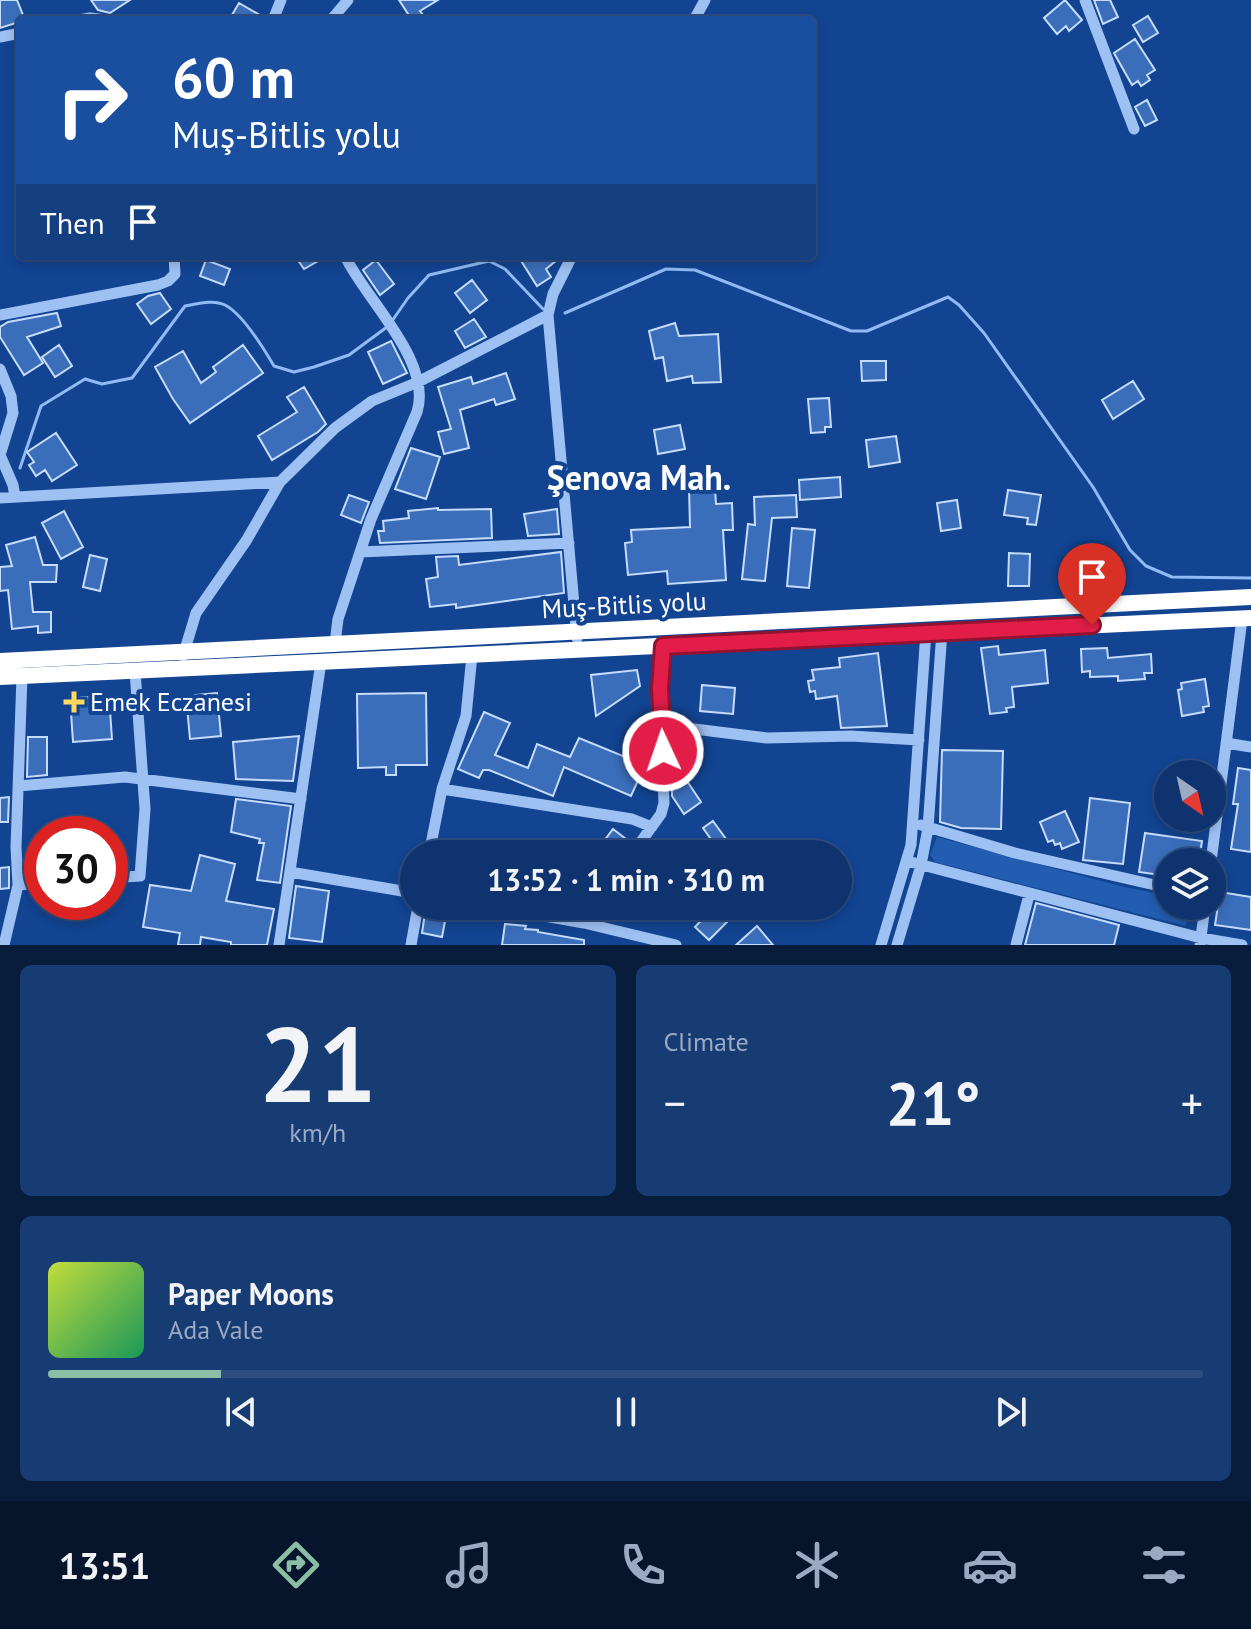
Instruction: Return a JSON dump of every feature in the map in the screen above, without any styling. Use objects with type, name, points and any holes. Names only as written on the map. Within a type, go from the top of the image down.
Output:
[{"type":"highway","name":"Muş-Bitlis yolu","points":[[0,661],[1251,597]]},
{"type":"highway","name":"Muş-Bitlis yolu","points":[[0,677],[1247,618]]},
{"type":"highway","points":[[735,623],[738,642]]},
{"type":"highway","points":[[689,625],[690,645]]},
{"type":"street","points":[[334,16],[348,0]]},
{"type":"street","points":[[1085,0],[1134,129]]},
{"type":"street","points":[[0,315],[158,285],[175,274],[174,260]]},
{"type":"street","points":[[335,643],[338,619],[371,519],[417,412],[420,398],[418,382],[392,324],[353,274],[347,260]]},
{"type":"street","points":[[570,260],[553,294],[548,315],[577,650]]},
{"type":"street","points":[[182,669],[184,651],[196,613],[246,541],[280,482],[335,428],[359,409],[548,315]]},
{"type":"street","points":[[0,369],[11,396],[13,413],[0,455],[15,497]]},
{"type":"street","points":[[0,498],[280,482]]},
{"type":"street","points":[[360,552],[569,543]]},
{"type":"street","points":[[1213,848],[1247,618]]},
{"type":"street","points":[[881,945],[907,861],[934,632]]},
{"type":"street","points":[[897,945],[921,865],[928,828],[934,632]]},
{"type":"street","points":[[642,840],[661,814],[664,803],[663,646]]},
{"type":"street","points":[[432,840],[442,789],[466,716],[472,655]]},
{"type":"street","points":[[279,945],[321,662]]},
{"type":"street","points":[[128,877],[140,876],[145,809],[135,671]]},
{"type":"street","points":[[4,945],[18,885],[16,847],[22,676]]},
{"type":"street","points":[[662,725],[767,738],[851,736],[919,740]]},
{"type":"street","points":[[1226,743],[1251,747]]},
{"type":"street","points":[[18,786],[125,777],[301,799]]},
{"type":"street","points":[[442,789],[632,819],[652,827]]},
{"type":"street","points":[[913,823],[1015,853],[1154,885]]},
{"type":"street","points":[[907,861],[1201,942],[1242,945]]},
{"type":"street","points":[[290,872],[400,891]]},
{"type":"street","points":[[18,885],[24,884]]},
{"type":"street","points":[[1016,945],[1029,895]]},
{"type":"street","points":[[0,901],[13,901]]},
{"type":"street","points":[[411,945],[415,920]]},
{"type":"street","points":[[567,920],[676,945]]},
{"type":"street","points":[[1201,942],[1203,920]]},
{"type":"shaded area","points":[[937,837],[1154,893],[1154,918],[935,862],[930,855]]},
{"type":"shaded area","points":[[1162,920],[1187,920],[1186,926]]},
{"type":"building","points":[[0,0],[17,0],[23,16],[16,16],[16,23],[0,28]]},
{"type":"building","points":[[91,0],[130,0],[110,13],[98,10]]},
{"type":"building","points":[[399,0],[438,0],[420,11],[421,16],[409,16]]},
{"type":"building","points":[[1065,0],[1082,20],[1069,31],[1066,26],[1057,34],[1044,18]]},
{"type":"building","points":[[1094,0],[1110,0],[1118,17],[1103,24]]},
{"type":"building","points":[[239,3],[262,16],[231,16]]},
{"type":"building","points":[[1148,16],[1158,33],[1143,42],[1133,25]]},
{"type":"building","points":[[1135,39],[1155,70],[1147,75],[1150,80],[1141,86],[1138,81],[1132,85],[1114,53]]},
{"type":"building","points":[[1147,100],[1157,120],[1145,126],[1135,107]]},
{"type":"building","points":[[206,260],[230,269],[224,285],[200,276]]},
{"type":"building","points":[[298,260],[320,260],[304,269]]},
{"type":"building","points":[[376,260],[394,284],[380,295],[363,270]]},
{"type":"building","points":[[521,260],[557,260],[546,269],[551,277],[537,286]]},
{"type":"building","points":[[472,280],[487,300],[470,313],[455,293]]},
{"type":"building","points":[[160,293],[171,309],[151,324],[137,304],[148,296]]},
{"type":"building","points":[[57,313],[61,326],[27,337],[43,363],[24,375],[0,337],[0,327],[8,322]]},
{"type":"building","points":[[474,319],[486,337],[465,348],[455,331]]},
{"type":"building","points":[[675,323],[679,336],[718,334],[721,382],[693,383],[692,376],[667,381],[663,357],[655,359],[649,331]]},
{"type":"building","points":[[391,341],[407,373],[383,384],[368,352]]},
{"type":"building","points":[[59,345],[72,366],[55,377],[42,357]]},
{"type":"building","points":[[243,345],[263,373],[190,423],[155,367],[183,351],[201,383],[216,372],[213,367]]},
{"type":"building","points":[[861,361],[886,361],[886,380],[862,381]]},
{"type":"building","points":[[506,373],[515,399],[496,405],[494,399],[460,410],[469,448],[444,454],[438,432],[451,429],[438,387],[471,377],[473,384]]},
{"type":"building","points":[[1133,381],[1144,399],[1113,419],[1102,400]]},
{"type":"building","points":[[304,387],[326,424],[272,460],[258,436],[297,412],[287,397]]},
{"type":"building","points":[[829,398],[831,427],[825,427],[825,432],[811,433],[808,399]]},
{"type":"building","points":[[680,425],[685,449],[658,454],[654,430]]},
{"type":"building","points":[[56,433],[77,465],[52,481],[45,470],[36,476],[29,465],[34,462],[27,452]]},
{"type":"building","points":[[896,436],[900,462],[869,467],[866,440]]},
{"type":"building","points":[[411,448],[440,457],[426,499],[395,489]]},
{"type":"building","points":[[840,477],[841,497],[800,500],[799,480]]},
{"type":"building","points":[[715,487],[716,504],[732,503],[733,530],[723,530],[726,580],[668,584],[667,571],[628,575],[625,543],[632,542],[631,530],[690,527],[689,488]]},
{"type":"building","points":[[1008,490],[1041,495],[1036,525],[1027,524],[1028,518],[1004,515]]},
{"type":"building","points":[[349,495],[369,502],[361,523],[341,515]]},
{"type":"building","points":[[796,495],[797,517],[772,518],[765,581],[742,579],[748,524],[755,525],[754,497]]},
{"type":"building","points":[[957,500],[961,528],[941,531],[937,503]]},
{"type":"building","points":[[491,509],[492,538],[380,543],[378,531],[384,531],[383,521],[409,518],[408,511]]},
{"type":"building","points":[[557,509],[559,534],[528,536],[524,514]]},
{"type":"building","points":[[64,511],[83,547],[61,559],[42,523]]},
{"type":"building","points":[[792,528],[815,530],[809,588],[787,586]]},
{"type":"building","points":[[35,537],[43,565],[57,565],[56,582],[30,582],[33,612],[51,612],[51,632],[38,633],[38,626],[12,629],[8,590],[0,591],[0,567],[12,566],[6,545]]},
{"type":"building","points":[[561,552],[564,593],[456,608],[456,604],[430,607],[426,579],[438,577],[436,557],[458,556],[459,565]]},
{"type":"building","points":[[1009,553],[1030,554],[1029,586],[1008,586]]},
{"type":"building","points":[[90,555],[107,559],[100,591],[83,587]]},
{"type":"building","points":[[998,646],[999,655],[1045,650],[1048,683],[1012,687],[1014,707],[1006,708],[1007,712],[990,714],[981,648]]},
{"type":"building","points":[[1107,648],[1108,658],[1151,654],[1152,673],[1144,673],[1145,679],[1118,681],[1118,676],[1090,677],[1090,671],[1082,672],[1081,649]]},
{"type":"building","points":[[878,653],[887,726],[841,728],[837,696],[816,699],[815,691],[810,692],[808,681],[814,680],[812,670],[840,667],[839,658]]},
{"type":"building","points":[[637,670],[640,686],[596,716],[591,675]]},
{"type":"building","points":[[1205,679],[1209,706],[1203,707],[1204,712],[1182,716],[1178,690],[1182,689],[1181,683]]},
{"type":"building","points":[[702,685],[735,688],[733,714],[700,711]]},
{"type":"building","points":[[217,693],[221,736],[190,739],[186,696]]},
{"type":"building","points":[[426,693],[427,765],[396,765],[396,775],[386,775],[386,767],[358,768],[357,694]]},
{"type":"building","points":[[109,696],[112,739],[73,742],[70,698]]},
{"type":"building","points":[[484,712],[510,723],[495,755],[528,768],[537,744],[570,757],[579,738],[645,765],[631,796],[564,767],[553,796],[489,770],[483,770],[479,778],[458,769]]},
{"type":"building","points":[[299,736],[293,781],[236,779],[233,742]]},
{"type":"building","points":[[28,737],[47,737],[47,775],[27,777]]},
{"type":"building","points":[[942,750],[1003,751],[1001,829],[961,828],[940,822]]},
{"type":"building","points":[[1238,768],[1251,770],[1251,852],[1231,849],[1238,804],[1233,804]]},
{"type":"building","points":[[685,778],[701,802],[684,814],[672,796],[672,787]]},
{"type":"building","points":[[9,797],[8,822],[0,822],[0,798]]},
{"type":"building","points":[[1090,798],[1130,803],[1123,864],[1083,860]]},
{"type":"building","points":[[236,799],[291,806],[280,883],[257,880],[264,843],[259,843],[260,839],[231,832]]},
{"type":"building","points":[[1065,811],[1079,842],[1062,849],[1060,843],[1055,845],[1053,840],[1048,842],[1040,822]]},
{"type":"building","points":[[713,821],[726,839],[712,840],[703,828]]},
{"type":"building","points":[[613,829],[627,840],[605,840]]},
{"type":"building","points":[[1145,833],[1202,841],[1201,848],[1154,848],[1154,874],[1139,872]]},
{"type":"building","points":[[200,855],[235,864],[226,901],[274,909],[267,945],[231,945],[231,942],[201,937],[200,945],[178,945],[180,933],[143,927],[150,885],[191,891]]},
{"type":"building","points":[[9,867],[9,888],[0,889],[0,868]]},
{"type":"building","points":[[296,886],[329,891],[322,942],[289,938]]},
{"type":"building","points":[[1226,893],[1251,897],[1251,930],[1215,925],[1216,920],[1226,920]]},
{"type":"building","points":[[1036,903],[1119,925],[1114,945],[1025,945]]},
{"type":"building","points":[[424,920],[445,920],[442,937],[422,933]]},
{"type":"building","points":[[702,920],[728,921],[709,940],[695,927]]},
{"type":"building","points":[[505,924],[584,940],[584,945],[502,945]]},
{"type":"building","points":[[757,926],[773,945],[736,945]]},
{"type":"waterway","points":[[392,321],[429,275],[489,261],[505,269],[543,309]]},
{"type":"waterway","points":[[565,313],[666,269],[695,270],[851,331],[867,331],[948,297],[984,333],[1093,487],[1130,550],[1146,566],[1172,577],[1251,578]]},
{"type":"waterway","points":[[20,468],[41,406],[85,379],[102,384],[132,378],[185,306],[210,302],[225,305],[246,324],[274,366],[294,372],[349,355],[387,327]]},
{"type":"place","name":"Emek Eczanesi","points":[[74,702]]},
{"type":"district","name":"Şenova Mah.","points":[[639,478]]},
{"type":"route","points":[[663,751],[660,688],[663,646],[1092,625]]}]
